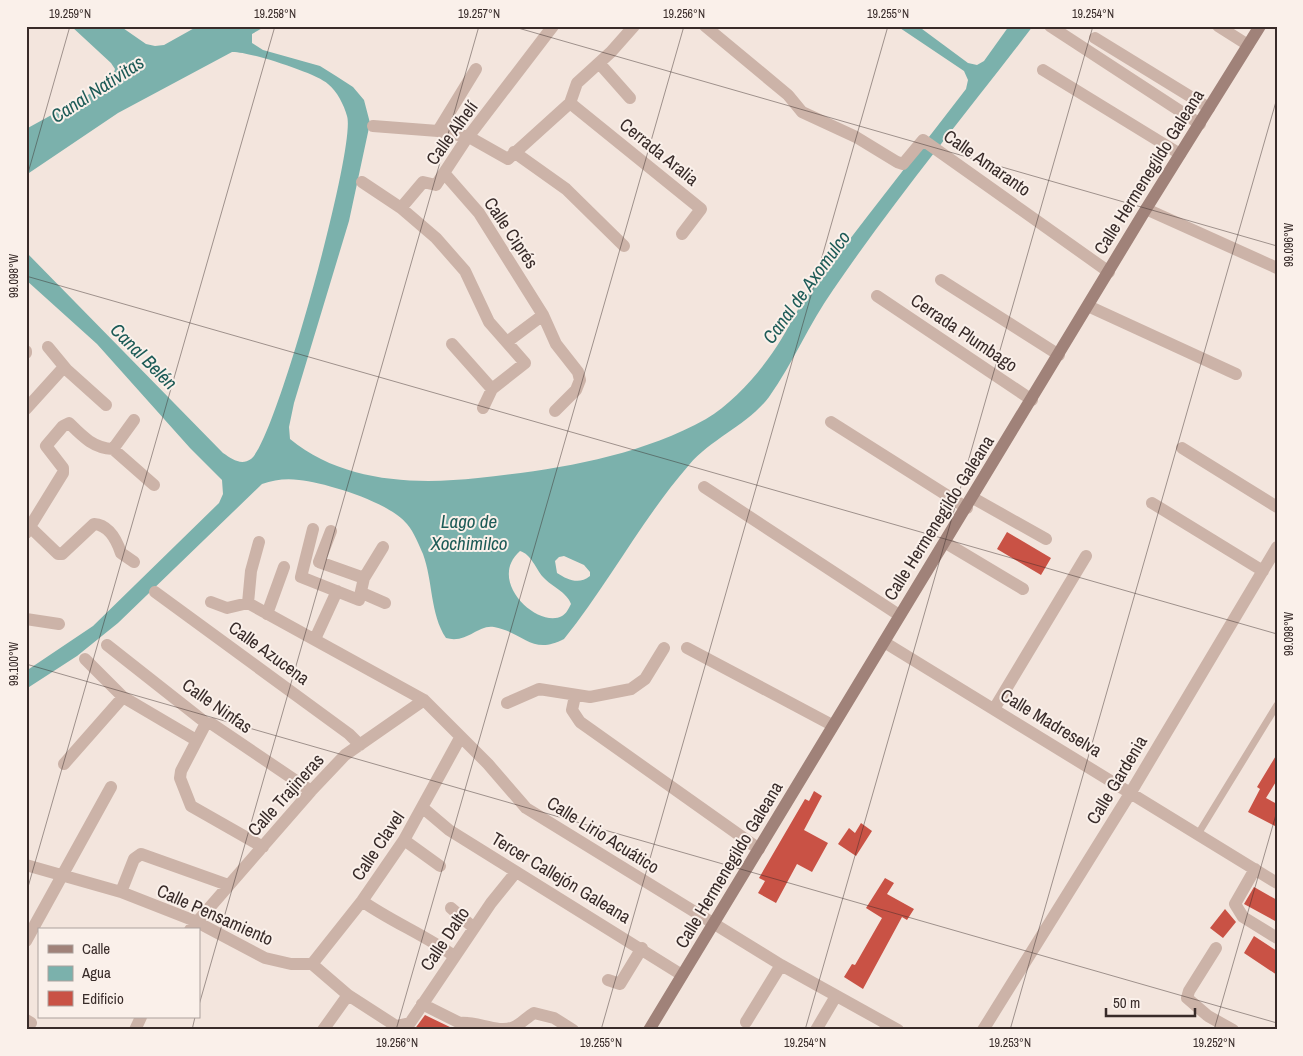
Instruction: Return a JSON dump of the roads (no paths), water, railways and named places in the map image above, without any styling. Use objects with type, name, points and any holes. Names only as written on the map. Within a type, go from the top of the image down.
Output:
[{"type":"street","name":"Calle Alhelí","points":[[401,208],[423,182],[436,185],[553,26]]},
{"type":"street","points":[[373,126],[438,131],[470,137],[508,159],[570,103],[577,83],[634,26]]},
{"type":"street","name":"Calle Amaranto","points":[[705,26],[788,95],[802,112],[856,137],[903,164],[921,140],[924,141],[1109,272]]},
{"type":"street","points":[[1050,26],[1200,124]]},
{"type":"street","points":[[1218,26],[1248,45]]},
{"type":"street","name":"Calle Hermenegildo Galeana","points":[[649,1030],[899,615],[946,543],[1146,208],[1259,27]]},
{"type":"street","points":[[1095,38],[1209,108]]},
{"type":"street","points":[[599,63],[630,98]]},
{"type":"street","points":[[438,131],[476,69]]},
{"type":"street","points":[[1043,70],[1180,154]]},
{"type":"street","name":"Cerrada Aralia","points":[[570,103],[701,209],[682,234]]},
{"type":"street","points":[[514,152],[566,189],[624,246]]},
{"type":"street","name":"Calle Ciprés","points":[[444,173],[479,213],[544,315],[556,344],[572,362],[580,380],[576,390],[555,411]]},
{"type":"street","points":[[362,182],[401,208],[436,238],[465,271],[488,322],[525,363],[492,389],[483,408]]},
{"type":"street","points":[[1146,208],[1277,268]]},
{"type":"street","points":[[941,280],[1059,355]]},
{"type":"street","name":"Cerrada Plumbago","points":[[877,296],[1032,400]]},
{"type":"street","points":[[1088,306],[1236,374]]},
{"type":"street","points":[[507,342],[544,315]]},
{"type":"street","points":[[452,344],[492,389]]},
{"type":"street","points":[[48,347],[64,367],[106,405]]},
{"type":"street","points":[[26,409],[64,367]]},
{"type":"street","points":[[113,449],[134,420]]},
{"type":"street","points":[[831,422],[970,503],[1046,539]]},
{"type":"street","points":[[134,562],[121,553],[116,538],[99,524],[94,524],[62,554],[58,554],[29,530],[63,473],[63,468],[46,446],[62,426],[69,423],[93,445],[102,449],[113,449],[154,485]]},
{"type":"street","points":[[1182,448],[1277,507]]},
{"type":"street","points":[[704,487],[899,615]]},
{"type":"street","points":[[1152,503],[1263,571]]},
{"type":"street","points":[[313,529],[301,577],[359,600],[364,578],[384,547]]},
{"type":"street","points":[[331,531],[318,562],[364,578]]},
{"type":"street","points":[[211,602],[227,608],[248,603],[251,571],[259,542]]},
{"type":"street","points":[[946,543],[1024,588]]},
{"type":"street","name":"Calle Gardenia","points":[[983,1030],[1131,792],[1277,547]]},
{"type":"street","points":[[994,709],[1086,556]]},
{"type":"street","points":[[267,614],[284,568]]},
{"type":"street","points":[[315,638],[337,591]]},
{"type":"street","name":"Calle Azucena","points":[[155,592],[349,734],[360,745]]},
{"type":"street","points":[[362,593],[385,603]]},
{"type":"street","name":"Calle Lirio Acuático","points":[[248,603],[315,638],[424,700],[488,764],[526,808],[781,965],[898,1030]]},
{"type":"street","points":[[26,618],[58,624]]},
{"type":"street","name":"Calle Madreselva","points":[[884,642],[1277,883]]},
{"type":"street","name":"Calle Ninfas","points":[[107,645],[206,723],[212,724],[310,791]]},
{"type":"street","points":[[507,703],[539,689],[590,697],[631,689],[646,679],[664,648]]},
{"type":"street","points":[[687,648],[832,726]]},
{"type":"street","points":[[85,659],[124,697],[196,740]]},
{"type":"street","points":[[575,696],[572,710],[580,722],[759,849]]},
{"type":"street","points":[[64,764],[124,697]]},
{"type":"street","name":"Calle Trajineras","points":[[193,926],[310,791],[345,755],[424,700]]},
{"type":"street","points":[[206,723],[181,771],[180,778],[191,806],[263,847]]},
{"type":"street","name":"Calle Clavel","points":[[312,964],[362,901],[404,840],[424,808],[460,738]]},
{"type":"street","points":[[26,941],[64,876],[111,787]]},
{"type":"street","name":"Tercer Callejón Galeana","points":[[424,808],[449,830],[642,948],[682,975]]},
{"type":"street","points":[[404,840],[440,866]]},
{"type":"street","points":[[121,892],[134,859],[141,854],[228,886]]},
{"type":"street","name":"Calle Pensamiento","points":[[26,864],[121,892],[193,926]]},
{"type":"street","points":[[1256,869],[1236,904],[1244,917],[1277,938]]},
{"type":"street","name":"Calle Dalto","points":[[348,995],[396,1026],[404,1026],[410,1023],[454,956],[516,872]]},
{"type":"street","points":[[362,901],[391,921],[434,942],[454,956]]},
{"type":"street","points":[[451,908],[474,928]]},
{"type":"street","name":"Calle Pensamiento","points":[[200,929],[265,958],[291,964],[312,964]]},
{"type":"street","points":[[608,980],[620,984],[642,948]]},
{"type":"street","points":[[1216,948],[1188,991],[1187,998],[1208,1016],[1233,1030]]},
{"type":"street","points":[[312,964],[348,995],[323,1030]]},
{"type":"street","points":[[746,1022],[781,965]]},
{"type":"street","points":[[816,1030],[836,996]]},
{"type":"street","points":[[422,1004],[461,1026],[468,1022],[500,1028],[513,1028],[534,1013],[554,1018],[573,1030]]},
{"type":"street","points":[[135,1030],[141,1018]]},
{"type":"lane","points":[[1198,834],[1277,706]]},
{"type":"water","name":"Lago de Xochimilco","points":[[71,26],[120,26],[146,44],[155,46],[164,45],[198,26],[266,26],[252,34],[252,43],[263,50],[320,66],[353,87],[364,100],[370,123],[349,221],[294,403],[289,427],[290,439],[310,453],[332,464],[355,472],[404,480],[454,480],[536,471],[595,460],[652,443],[680,432],[717,412],[749,383],[767,361],[808,294],[966,89],[968,80],[964,71],[897,26],[918,26],[968,63],[977,65],[984,61],[1009,26],[1033,26],[857,256],[824,303],[786,371],[769,397],[751,416],[708,447],[689,465],[656,507],[596,596],[564,639],[553,644],[535,644],[513,633],[494,627],[483,628],[460,638],[446,638],[437,619],[423,554],[407,524],[386,508],[341,489],[294,479],[280,480],[262,484],[118,623],[77,656],[26,689],[26,671],[93,626],[219,503],[223,494],[222,480],[190,448],[97,344],[26,280],[26,252],[223,453],[240,462],[247,461],[251,459],[262,441],[278,403],[295,351],[340,180],[347,138],[346,112],[337,94],[328,84],[310,74],[281,64],[252,55],[232,52],[118,113],[26,175],[26,129],[106,85],[112,79],[115,69]],"holes":[[[520,551],[527,555],[543,577],[569,600],[571,604],[562,616],[552,618],[541,616],[519,600],[512,588],[509,576],[511,563]],[[564,556],[584,565],[590,572],[590,576],[578,581],[565,578],[557,573],[555,561],[559,557]]]},
{"type":"water label","name":"Canal Nativitas","points":[[97,89]]},
{"type":"water label","name":"Canal de Axomulco","points":[[806,287]]},
{"type":"water label","name":"Canal Belén","points":[[144,356]]}]
